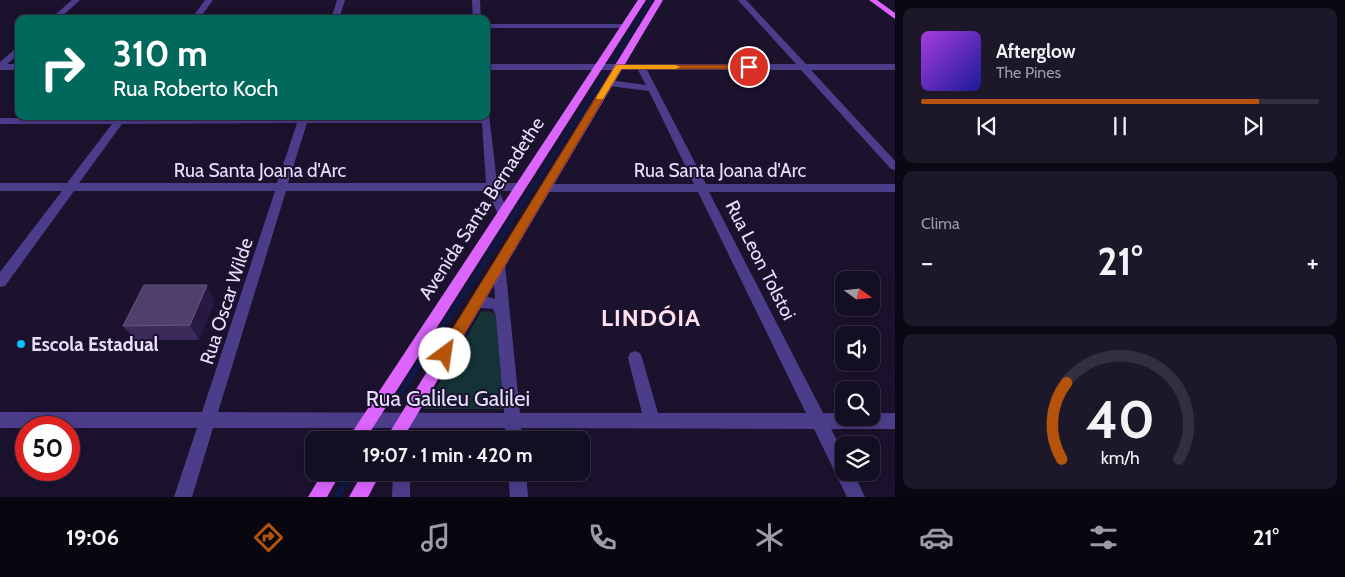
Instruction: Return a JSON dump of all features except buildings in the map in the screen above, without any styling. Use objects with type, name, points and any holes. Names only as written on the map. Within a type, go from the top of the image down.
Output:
[{"type":"main road","name":"Avenida Santa Bernadethe","points":[[360,431],[642,0]]},
{"type":"main road","points":[[398,431],[659,0]]},
{"type":"main road","points":[[873,0],[895,17]]},
{"type":"main road","points":[[317,497],[327,481]]},
{"type":"main road","points":[[358,497],[368,481]]},
{"type":"street","points":[[59,15],[76,0]]},
{"type":"street","points":[[198,15],[209,0]]},
{"type":"street","points":[[336,15],[341,0]]},
{"type":"street","points":[[476,0],[477,15]]},
{"type":"street","points":[[742,0],[895,167]]},
{"type":"street","points":[[490,26],[626,26]]},
{"type":"street","points":[[0,66],[15,53]]},
{"type":"street","points":[[0,66],[15,67]]},
{"type":"street","points":[[490,67],[895,67]]},
{"type":"street","name":"Rua Leon Tolstoi","points":[[641,67],[835,454]]},
{"type":"street","points":[[609,83],[652,89]]},
{"type":"street","points":[[0,121],[40,120]]},
{"type":"street","points":[[0,282],[120,120]]},
{"type":"street","name":"Rua Oscar Wilde","points":[[183,497],[303,120]]},
{"type":"street","points":[[486,120],[492,188],[502,214]]},
{"type":"street","name":"Rua Santa Joana d'Arc","points":[[0,187],[520,188]]},
{"type":"street","name":"Rua Santa Joana d'Arc","points":[[546,188],[895,188]]},
{"type":"street","points":[[499,265],[514,431]]},
{"type":"street","points":[[476,303],[487,302],[498,305],[504,315]]},
{"type":"street","points":[[635,358],[652,421]]},
{"type":"street","name":"Rua Galileu Galilei","points":[[0,420],[895,421]]},
{"type":"street","points":[[401,497],[402,481]]},
{"type":"street","points":[[518,481],[520,497]]},
{"type":"street","name":"Rua Leon Tolstoi","points":[[848,481],[856,497]]},
{"type":"green space","points":[[488,311],[497,317],[503,409],[424,409],[481,312]]},
{"type":"waterway","points":[[612,63],[651,0]]},
{"type":"waterway","points":[[598,85],[605,74]]},
{"type":"waterway","points":[[530,192],[599,84]]},
{"type":"waterway","points":[[443,327],[530,191]]},
{"type":"waterway","points":[[398,398],[444,326]]},
{"type":"waterway","points":[[336,497],[346,481]]},
{"type":"slow traffic","points":[[600,98],[619,67],[676,67]]},
{"type":"place","name":"Escola Estadual","points":[[21,344]]},
{"type":"district","name":"LINDÓIA","points":[[651,318]]},
{"type":"route","points":[[445,354],[619,67],[749,67]]}]
